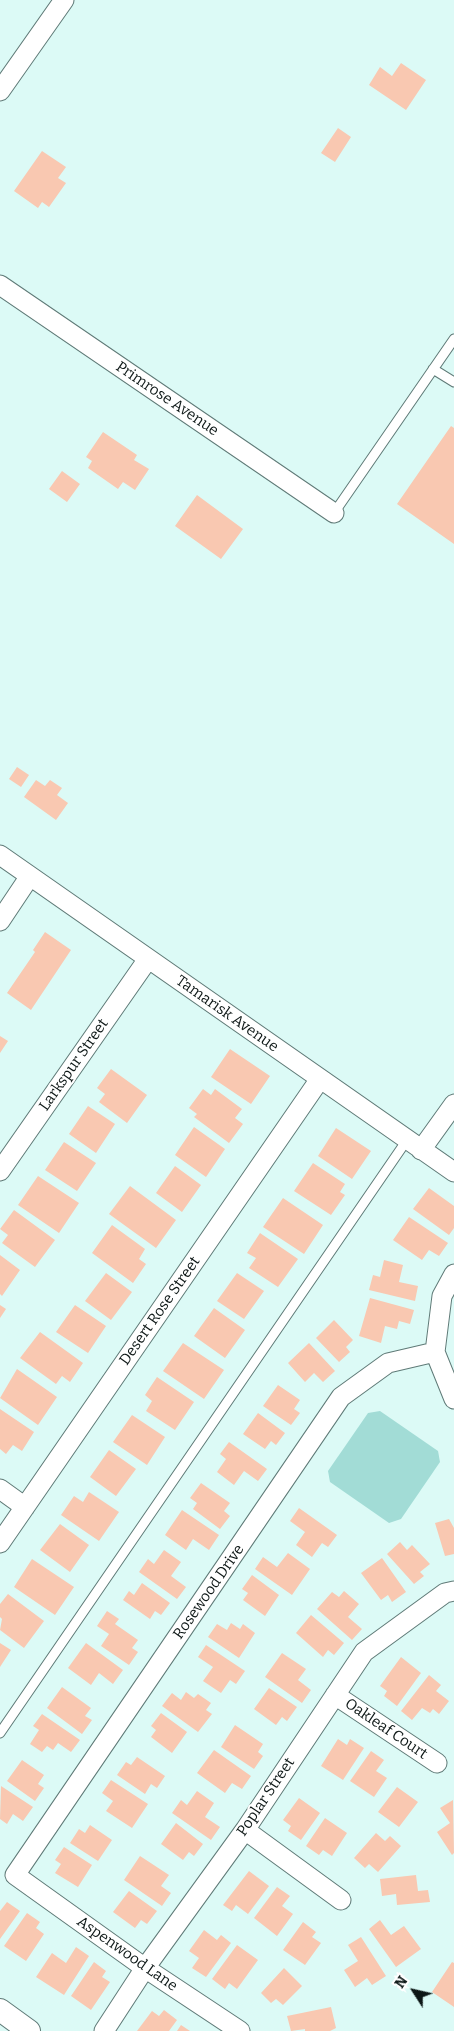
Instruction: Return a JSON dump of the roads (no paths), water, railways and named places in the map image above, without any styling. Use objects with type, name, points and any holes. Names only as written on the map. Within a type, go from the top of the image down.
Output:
[{"type":"street","points":[[0,91],[64,0]]},
{"type":"street","name":"Primrose Avenue","points":[[0,285],[334,513]]},
{"type":"street","name":"Tamarisk Avenue","points":[[0,855],[454,1172]]},
{"type":"street","points":[[0,921],[30,876]]},
{"type":"street","name":"Larkspur Street","points":[[0,1171],[148,958]]},
{"type":"street","name":"Desert Rose Street","points":[[0,1543],[320,1079]]},
{"type":"street","points":[[414,1145],[454,1104]]},
{"type":"street","points":[[454,1274],[442,1296],[435,1352],[454,1399]]},
{"type":"street","name":"Rosewood Drive","points":[[15,1875],[342,1397],[388,1363],[435,1352]]},
{"type":"street","points":[[0,1489],[25,1507]]},
{"type":"street","name":"Poplar Street","points":[[104,2031],[145,1968],[245,1830],[364,1652],[445,1593],[454,1591]]},
{"type":"street","name":"Oakleaf Court","points":[[335,1695],[437,1763]]},
{"type":"street","points":[[245,1830],[341,1900]]},
{"type":"street","name":"Aspenwood Lane","points":[[15,1875],[145,1968],[240,2031]]},
{"type":"street","points":[[0,2010],[30,2031]]},
{"type":"lane","points":[[334,513],[454,339]]},
{"type":"lane","points":[[434,369],[454,382]]},
{"type":"lane","points":[[0,1733],[414,1145]]}]
